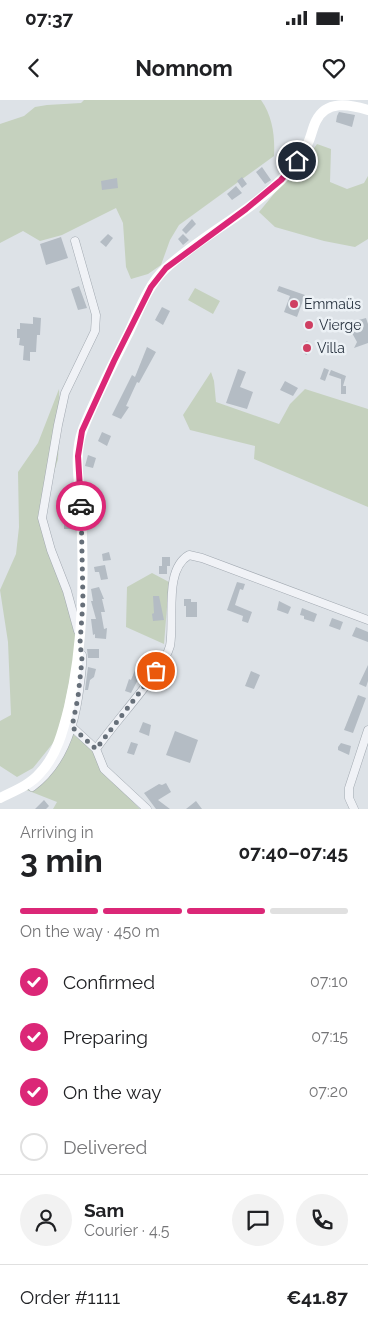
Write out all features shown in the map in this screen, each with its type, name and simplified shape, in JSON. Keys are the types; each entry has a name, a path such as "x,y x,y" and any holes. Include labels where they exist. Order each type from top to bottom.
{"street":[{"path":"3,796 38,776 55,751 72,696 80,643 83,601 78,468 79,443 92,408 151,287 166,268 246,209 281,180 307,146 317,119 324,110 336,104 345,104 368,110"},
{"path":"3,796 24,791 40,780 60,755 72,727 78,697 81,669 80,643 67,591 51,550 42,518 58,425 66,393 95,331 96,315 75,241"},
{"path":"96,749 167,656 170,644 170,615 175,573 182,559 189,555 202,558 368,620"},
{"path":"72,727 96,749 104,769 146,809"},
{"path":"354,809 349,798 349,788 368,730"}],"green space":[{"path":"84,100 261,100 268,113 272,127 274,156 179,225 170,240 161,265 148,274 131,279 126,267 123,223 116,208 62,235 40,241 23,231 0,243 0,124 24,116 35,107 81,103"},
{"path":"317,144 331,149 330,182 347,189 364,183 368,176 368,239 355,247 324,241 275,227 259,212 278,189 301,167"},
{"path":"195,288 220,301 213,314 188,300"},
{"path":"211,372 216,402 279,424 290,404 305,389 368,409 368,507 254,459 255,446 190,430 183,415"},
{"path":"59,389 58,459 51,482 45,514 76,631 74,659 58,737 33,768 17,777 0,766 0,721 11,715 8,642 0,590 16,554 19,527 18,472 38,443"},
{"path":"152,573 169,582 164,644 126,627 127,587"},
{"path":"71,733 90,747 105,774 140,809 53,809 57,802 24,789"}],"building":[{"path":"339,112 355,115 352,127 336,122"},
{"path":"262,167 271,180 265,184 256,172"},
{"path":"242,177 247,184 242,188 237,181"},
{"path":"117,178 118,188 102,190 101,181"},
{"path":"236,186 242,193 232,200 227,194"},
{"path":"192,219 196,224 186,234 182,230"},
{"path":"108,234 113,238 106,247 100,242"},
{"path":"183,234 189,240 183,245 178,239"},
{"path":"61,237 68,258 46,265 40,244"},
{"path":"79,286 87,308 78,310 71,289"},
{"name":"Emmaüs","path":"279,286 305,295 297,317 284,312 290,296 277,291"},
{"path":"162,307 170,311 163,325 155,320"},
{"path":"33,317 41,318 40,335 37,335 36,352 30,352 30,361 23,360 24,346 19,345 20,338 17,338 17,329 20,329 20,323 33,324"},
{"path":"366,318 368,324 368,343 354,348 357,342 352,333 357,329 355,321"},
{"name":"Villa","path":"307,341 313,349 306,355 301,349 304,347 302,345"},
{"path":"147,347 156,352 139,383 137,382 126,406 129,407 121,419 112,415 132,375 135,377"},
{"path":"324,368 329,370 325,381 320,379"},
{"path":"238,369 246,372 240,387 253,392 247,409 226,403"},
{"path":"331,370 346,376 343,386 346,386 346,394 341,394 341,379 329,375"},
{"path":"285,381 298,388 293,396 280,390"},
{"path":"102,432 111,436 107,446 98,441"},
{"path":"88,455 96,458 93,468 85,466"},
{"path":"72,517 73,529 64,529 64,518"},
{"path":"109,552 111,560 103,561 102,554"},
{"path":"162,557 170,557 170,566 167,566 167,574 159,574 159,566 162,566"},
{"path":"105,565 108,579 101,580 99,572 95,572 94,567"},
{"path":"237,582 245,584 243,590 240,589 235,605 252,612 248,623 242,621 243,616 227,610"},
{"path":"99,587 104,599 102,599 105,612 101,612 104,629 107,628 106,639 95,638 95,634 93,635 91,619 96,619 91,601 93,601 91,589"},
{"path":"153,596 159,596 164,620 153,621"},
{"path":"184,599 191,599 191,602 197,602 197,617 186,617"},
{"path":"279,601 291,607 288,614 277,610"},
{"path":"302,608 317,614 314,622 304,619 304,616 300,615"},
{"path":"332,618 343,622 340,630 329,626"},
{"path":"356,627 368,632 368,642 352,636"},
{"path":"87,649 99,649 99,658 88,658"},
{"path":"368,665 368,681 366,687 359,684"},
{"path":"88,667 96,669 94,677 90,680 88,690 85,690"},
{"path":"135,670 142,672 131,693 125,691 129,679 131,680"},
{"path":"251,671 260,675 254,689 245,686"},
{"path":"358,695 366,698 353,733 344,730"},
{"path":"143,722 151,725 149,736 139,732"},
{"path":"175,731 198,740 190,763 166,755"},
{"path":"131,742 138,744 134,755 127,753"},
{"path":"341,743 351,746 349,755 338,750"},
{"path":"166,783 171,792 158,800 170,809 156,809 144,793 159,784"},
{"path":"44,800 49,806 46,809 35,809"},
{"path":"196,801 202,809 186,809"}],"way so far":[{"path":"81,506 83,601 80,643 82,660 78,697 72,727 96,749 156,671"}],"place":[{"name":"Emmaüs","path":"294,304"},
{"name":"Vierge","path":"309,325"},
{"name":"Villa","path":"307,348"}],"route":[{"path":"81,506 78,456 82,431 114,361 157,277 184,254 246,209 281,180 297,161"}]}
